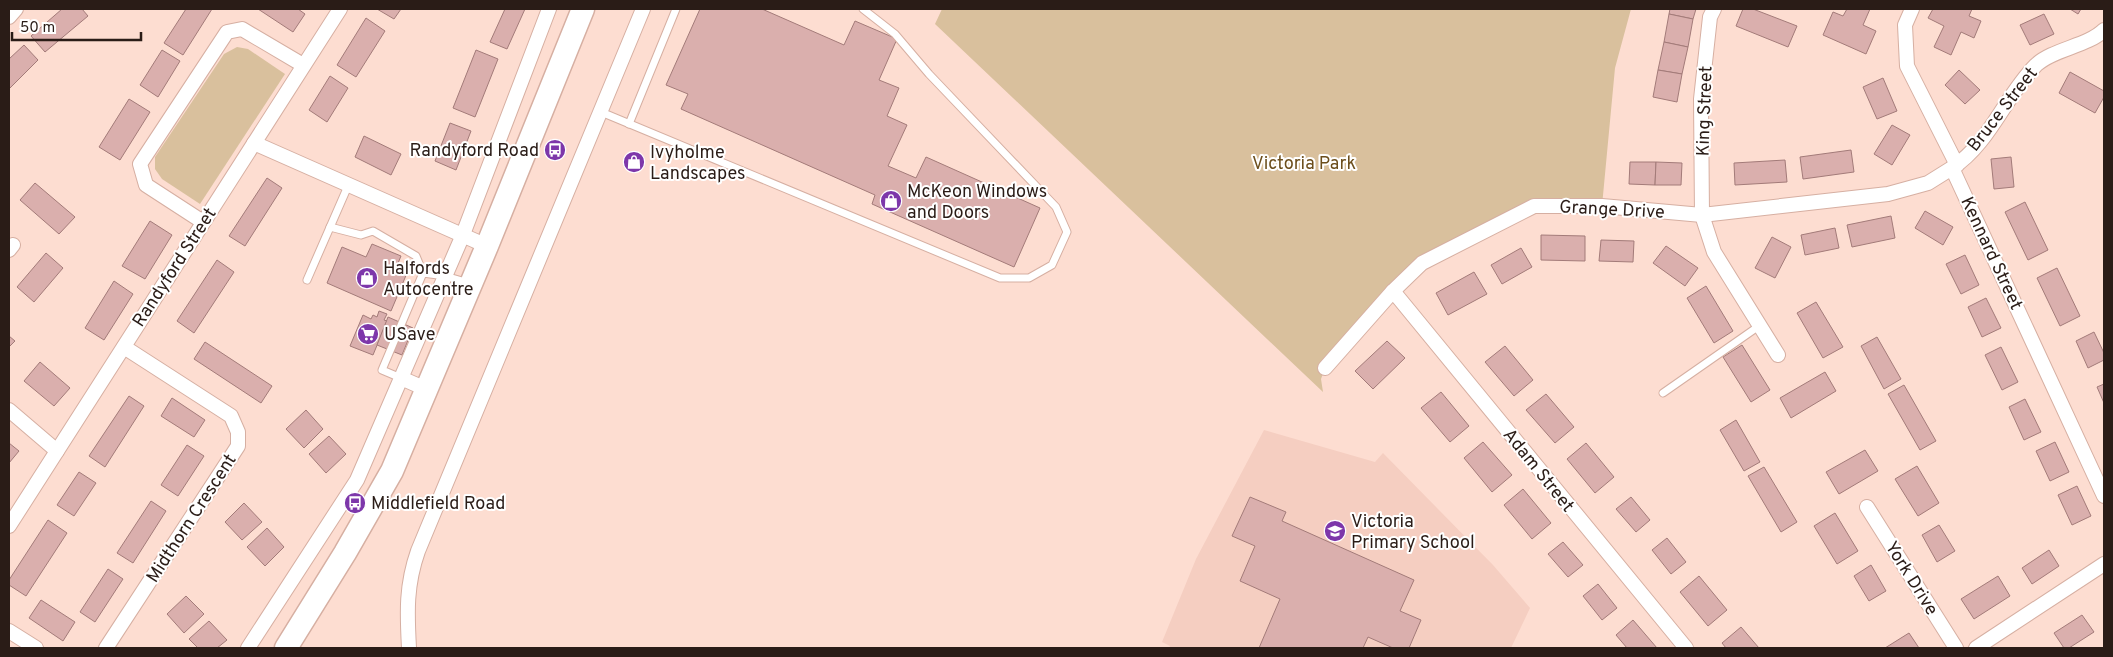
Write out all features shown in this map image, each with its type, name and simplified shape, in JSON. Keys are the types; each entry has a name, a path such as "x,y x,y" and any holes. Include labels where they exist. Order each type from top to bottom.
{"main road":[{"path":"286,648 345,553 392,471 583,9"}],"street":[{"path":"9,16 16,9"},
{"name":"Randyford Street","path":"9,526 340,9"},
{"path":"248,648 357,480 462,237 549,9"},
{"path":"409,648 407,598 410,573 642,9"},
{"name":"King Street","path":"1714,9 1710,17 1702,99 1702,215 1714,252 1778,355"},
{"name":"Kennard Street","path":"1912,9 1905,25 1907,66 2104,496"},
{"path":"203,222 146,185 140,164 227,32 242,29 304,65"},
{"name":"Bruce Street","path":"1954,167 1985,136 2012,93 2038,63 2104,32"},
{"path":"254,143 462,237 486,246"},
{"name":"Grange Drive","path":"1325,368 1393,291 1422,263 1534,206 1602,206 1702,215 1888,194 1928,183 1954,167"},
{"name":"Adam Street","path":"1393,291 1686,648"},
{"name":"Midthorn Crescent","path":"106,648 238,446 238,432 231,416 124,346"},
{"path":"401,378 426,389"},
{"path":"9,410 57,451"},
{"name":"York Drive","path":"1867,507 1956,648"},
{"path":"1976,648 2104,564"},
{"path":"9,631 36,648"}],"lane":[{"path":"629,124 676,9"},
{"path":"601,112 1000,278 1029,278 1052,265 1067,232 1056,207 929,74 895,34 863,9"},
{"path":"308,280 348,186"},
{"path":"330,227 361,235 373,231 416,256 423,273 382,370 401,378"},
{"path":"423,273 445,276 471,283"},
{"path":"1663,393 1759,326"}],"shaded area":[{"name":"Victoria Primary School","path":"1264,430 1375,462 1383,453 1493,565 1530,608 1511,648 1169,648 1170,646 1162,642 1196,559"}],"green space":[{"name":"Victoria Park","path":"942,9 1631,9 1615,68 1602,206 1534,206 1422,263 1325,368 1321,379 1323,392 935,24"},
{"path":"237,47 248,49 285,74 200,204 162,179 155,169 155,157 224,54"}],"building":[{"path":"62,9 82,9 88,16 45,52 31,36"},
{"path":"186,9 212,9 183,55 164,43"},
{"path":"258,9 298,9 305,14 293,32"},
{"path":"377,9 401,9 394,19"},
{"path":"505,9 525,9 507,49 490,42"},
{"path":"700,9 762,9 844,45 855,21 897,39 879,80 899,88 887,116 907,125 888,166 916,178 926,157 1040,208 1014,267 872,204 875,195 681,109 688,94 666,85"},
{"path":"1670,9 1696,9 1693,19 1669,14"},
{"path":"1743,9 1753,9 1797,26 1788,47 1736,26"},
{"path":"1847,9 1870,9 1863,25 1876,31 1866,54 1823,35 1833,12 1843,16"},
{"path":"1933,9 1972,9 1969,16 1981,21 1974,38 1961,32 1951,55 1934,47 1944,26 1928,18"},
{"path":"2070,9 2081,9 2078,14"},
{"path":"1669,14 1693,19 1688,47 1664,42"},
{"path":"2044,14 2054,34 2030,45 2020,25"},
{"path":"366,18 385,31 356,77 337,65"},
{"path":"1664,42 1688,47 1682,74 1658,70"},
{"path":"24,45 38,60 9,89 9,59"},
{"path":"162,50 180,61 158,97 140,85"},
{"path":"476,50 498,59 475,117 453,108"},
{"path":"1658,70 1682,74 1677,102 1653,97"},
{"path":"1959,70 1980,90 1965,104 1945,85"},
{"path":"2070,72 2104,91 2104,97 2095,113 2059,93"},
{"path":"330,76 348,88 327,122 309,110"},
{"path":"1883,78 1897,111 1877,119 1863,87"},
{"path":"129,99 150,112 120,160 99,147"},
{"path":"450,123 471,131 456,170 435,161"},
{"path":"1892,125 1910,135 1892,165 1874,154"},
{"path":"364,136 401,154 391,175 355,157"},
{"path":"1851,150 1854,172 1803,179 1800,157"},
{"path":"2011,157 2014,187 1994,189 1991,159"},
{"path":"1785,160 1787,182 1735,185 1734,163"},
{"path":"1630,162 1656,162 1655,185 1629,184"},
{"path":"1656,162 1682,163 1681,185 1655,185"},
{"path":"267,178 282,188 245,246 229,236"},
{"path":"35,183 75,217 59,234 20,200"},
{"path":"2025,202 2048,250 2028,260 2005,212"},
{"path":"1925,211 1953,227 1943,245 1915,228"},
{"path":"1891,216 1895,238 1852,247 1847,225"},
{"path":"150,221 172,235 145,279 122,266"},
{"path":"1835,228 1839,248 1805,255 1801,235"},
{"path":"1541,235 1585,236 1585,261 1541,260"},
{"path":"1772,237 1791,247 1775,278 1755,268"},
{"path":"1601,240 1634,241 1633,262 1599,261"},
{"name":"Halfords Autocentre","path":"372,244 401,256 396,268 407,273 391,311 327,283 342,247 366,257"},
{"path":"1666,246 1698,268 1685,286 1653,263"},
{"path":"1521,248 1532,267 1502,284 1491,265"},
{"path":"46,253 63,268 34,302 17,287"},
{"path":"1965,255 1979,285 1961,294 1946,264"},
{"path":"217,260 234,272 194,333 177,321"},
{"path":"2057,268 2080,316 2060,326 2037,278"},
{"path":"1474,272 1487,294 1448,315 1436,293"},
{"path":"114,281 133,294 104,340 85,328"},
{"path":"1706,286 1733,331 1714,343 1687,298"},
{"path":"1986,298 2001,328 1982,337 1968,307"},
{"path":"1816,302 1843,347 1823,358 1797,313"},
{"path":"379,311 387,314 384,320 387,321 373,355 350,346 363,315 371,319 373,315 377,317"},
{"path":"388,317 413,328 402,355 377,345"},
{"path":"2094,332 2104,353 2104,360 2088,368 2076,341"},
{"path":"9,336 15,341 9,347"},
{"path":"1877,337 1901,379 1884,389 1861,346"},
{"path":"1387,341 1405,358 1373,389 1355,371"},
{"path":"205,342 272,386 261,403 194,359"},
{"path":"1742,345 1770,390 1751,402 1723,357"},
{"path":"1505,346 1533,380 1514,396 1485,362"},
{"path":"2001,347 2018,382 2002,390 1985,355"},
{"path":"40,362 70,388 54,406 24,381"},
{"path":"1825,372 1836,391 1791,418 1780,398"},
{"path":"2104,384 2104,403 2097,387"},
{"path":"1904,385 1936,441 1920,450 1888,394"},
{"path":"1441,392 1469,426 1450,442 1421,408"},
{"path":"1546,394 1574,427 1555,443 1526,410"},
{"path":"129,396 144,406 105,467 89,456"},
{"path":"172,398 205,420 194,437 161,416"},
{"path":"2025,399 2041,432 2024,440 2009,407"},
{"path":"306,410 323,429 304,448 286,429"},
{"path":"1736,420 1760,462 1744,471 1720,430"},
{"path":"329,436 346,454 326,473 309,454"},
{"path":"1483,442 1512,475 1492,492 1464,458"},
{"path":"2055,442 2069,472 2050,481 2036,451"},
{"path":"9,443 19,451 9,463"},
{"path":"1586,443 1614,477 1595,493 1567,459"},
{"path":"187,445 204,456 178,496 161,485"},
{"path":"1865,450 1878,471 1839,494 1826,472"},
{"path":"1917,466 1939,503 1918,516 1895,479"},
{"path":"1764,467 1797,522 1781,532 1748,476"},
{"path":"79,472 96,483 74,516 57,505"},
{"path":"2077,486 2091,516 2072,525 2058,495"},
{"path":"1523,489 1551,523 1532,539 1504,505"},
{"path":"1250,497 1286,512 1282,521 1414,580 1400,611 1421,620 1409,648 1393,648 1368,637 1363,648 1259,648 1280,599 1240,581 1255,546 1232,536"},
{"path":"1631,497 1650,520 1636,532 1616,509"},
{"path":"151,501 166,511 133,563 117,553"},
{"path":"244,503 262,522 242,540 225,522"},
{"path":"1835,513 1858,551 1837,564 1814,526"},
{"path":"48,520 67,533 26,596 9,585 9,580"},
{"path":"1939,525 1955,551 1937,562 1922,535"},
{"path":"267,528 284,547 265,566 247,547"},
{"path":"1667,538 1686,562 1671,574 1652,550"},
{"path":"1563,542 1583,565 1568,577 1548,554"},
{"path":"2049,550 2059,566 2032,584 2022,568"},
{"path":"1871,565 1886,591 1869,601 1854,576"},
{"path":"108,569 123,579 95,622 80,612"},
{"path":"1699,576 1727,610 1708,626 1680,592"},
{"path":"1998,576 2010,596 1974,619 1961,599"},
{"path":"1598,584 1617,608 1602,620 1583,596"},
{"path":"186,596 204,614 184,633 167,614"},
{"path":"41,600 75,622 63,641 29,618"},
{"path":"2082,615 2094,632 2069,648 2064,648 2054,633"},
{"path":"1633,620 1657,648 1627,648 1616,635"},
{"path":"209,621 227,640 217,648 198,648 189,639"},
{"path":"1741,627 1759,648 1726,648 1722,643"},
{"path":"1909,633 1919,648 1885,648"}],"place":[{"name":"Randyford Road","path":"555,150"},
{"name":"Ivyholme Landscapes","path":"634,162"},
{"name":"McKeon Windows and Doors","path":"891,201"},
{"name":"Halfords Autocentre","path":"367,278"},
{"name":"USave","path":"368,334"},
{"name":"Middlefield Road","path":"355,503"},
{"name":"Victoria Primary School","path":"1335,531"}]}
